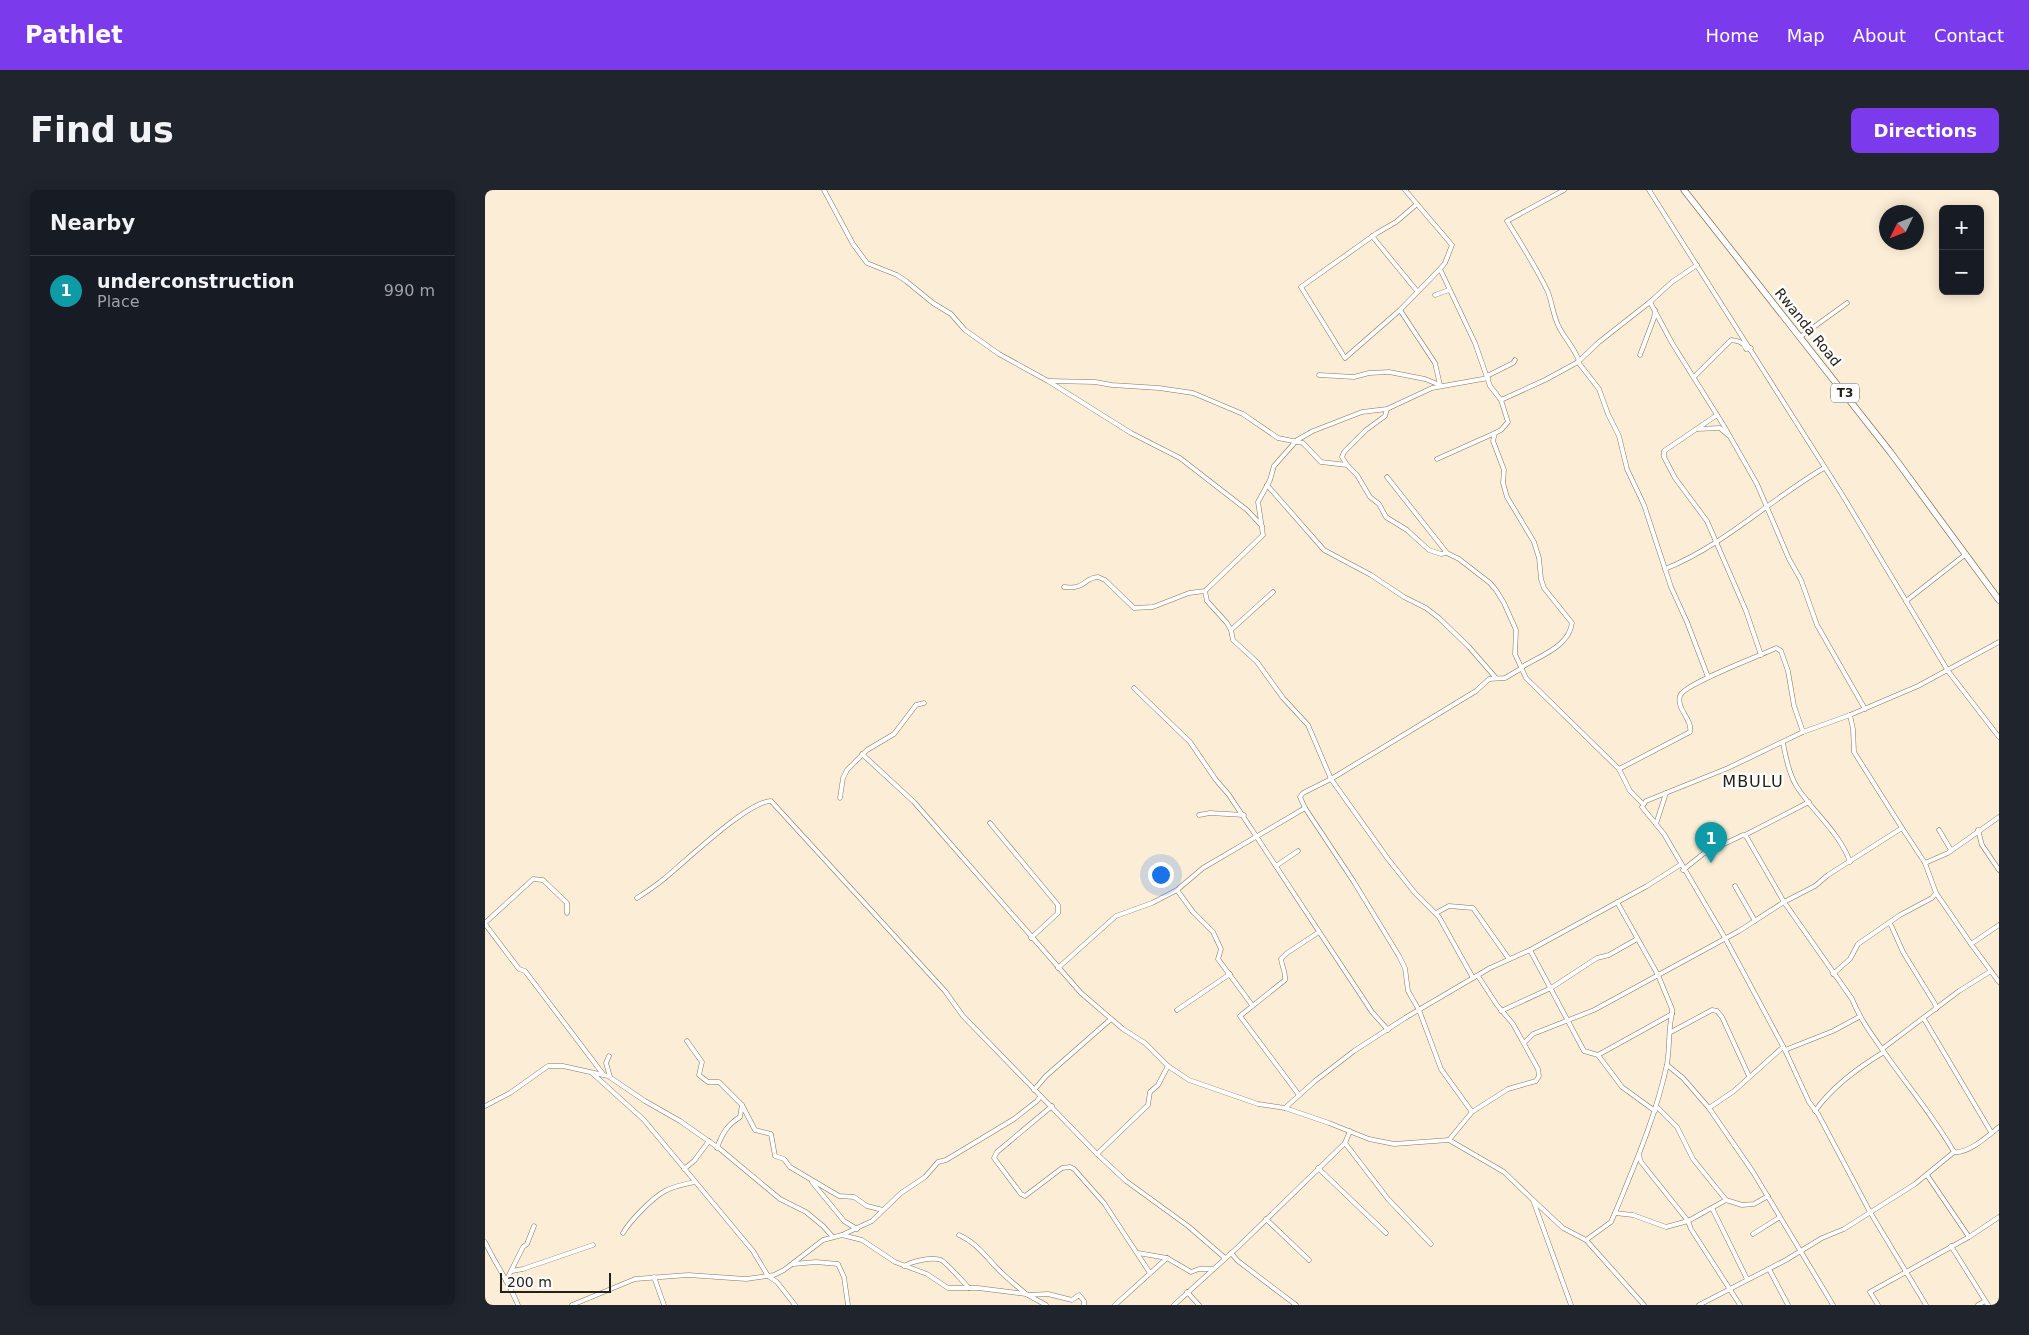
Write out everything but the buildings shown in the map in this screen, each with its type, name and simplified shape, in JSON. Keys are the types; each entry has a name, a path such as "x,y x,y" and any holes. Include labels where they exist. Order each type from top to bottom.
{"highway":[{"name":"Rwanda Road","path":"1684,190 1891,452 1999,600"}],"street":[{"path":"824,190 853,244 867,263 897,275 906,281 951,314 965,330 984,343 1131,433 1193,467 1209,482 1247,510 1262,526"},
{"path":"1405,190 1417,204 1452,245 1445,263 1440,269 1400,310 1345,358 1301,287 1372,236 1396,222 1417,204"},
{"path":"1564,190 1507,222 1539,274 1551,299 1557,323 1566,341 1573,348 1578,361 1599,389 1608,414 1619,436 1627,469 1645,505 1671,587 1708,677"},
{"path":"1649,190 1751,348 1948,671 1999,737"},
{"path":"1372,236 1417,291"},
{"path":"1501,400 1545,380 1578,361 1604,337 1650,302 1672,282 1697,265"},
{"path":"1437,459 1501,430 1508,422 1501,400 1494,392 1487,377 1475,343 1440,269"},
{"path":"1435,295 1449,290"},
{"path":"1650,302 1672,343 1717,414 1757,484 1789,559 1801,580 1817,625 1865,709"},
{"path":"1800,337 1847,303"},
{"path":"1400,310 1435,363 1440,385"},
{"path":"1640,355 1655,310"},
{"path":"1694,378 1731,340 1738,340 1747,349 1751,348"},
{"path":"1064,587 1082,586 1092,578 1098,577 1120,594 1131,606 1137,608 1153,606 1189,592 1205,591 1262,537 1258,502 1274,466 1297,440 1313,431 1362,412 1387,408 1440,385 1487,377 1513,363 1515,360"},
{"path":"1319,375 1354,378 1369,373 1389,372 1440,385"},
{"path":"1048,381 1095,382 1193,393 1243,414 1278,438 1297,440 1303,443 1321,462 1347,465"},
{"path":"1387,408 1385,416 1366,430 1344,452 1343,457 1347,465 1357,475 1370,497 1379,504 1386,517 1407,530 1429,550 1441,554 1447,553"},
{"path":"1717,414 1664,451 1664,457 1675,478 1702,512 1746,611 1761,656"},
{"path":"1697,429 1720,428 1731,438"},
{"path":"1472,1112 1441,1070 1419,1010 1408,992 1405,968 1399,956 1300,799 1301,795 1331,779 1476,691 1485,681 1505,678 1522,668 1563,642 1571,630 1572,623 1544,588 1534,542 1507,497 1503,483 1504,470 1493,441 1495,433"},
{"path":"1665,569 1716,541 1824,468"},
{"path":"1387,477 1447,553 1459,559 1489,583 1504,603 1516,630 1515,654 1532,685 1619,769 1630,791 1643,804 1643,808 1657,824 1725,938 1784,1048 1809,1102 1870,1212 1926,1305"},
{"path":"1267,485 1324,550 1371,574 1397,593 1426,608 1469,647 1497,678"},
{"path":"1906,601 1967,554"},
{"path":"1205,591 1207,601 1231,630 1236,644 1257,662 1283,698 1308,725 1331,779 1388,859 1415,893 1436,913 1473,978"},
{"path":"1231,630 1273,592"},
{"path":"1643,804 1783,743 1803,732 1850,716 1918,686 1999,642"},
{"path":"1619,769 1690,732 1690,726 1680,705 1680,697 1683,690 1708,677 1776,648 1781,651 1803,732"},
{"path":"1134,688 1190,742 1244,815 1372,1012 1388,1030"},
{"path":"840,798 844,775 862,754 891,736 916,705 924,703"},
{"path":"1850,716 1853,729 1854,752 1925,863 1936,893 1999,982"},
{"path":"1783,743 1792,777 1847,853 1850,862"},
{"path":"862,754 913,802 1081,993 1111,1019 1145,1043 1168,1066 1189,1080 1258,1104 1285,1108 1369,1139 1394,1144 1449,1140 1504,1172 1563,1228 1586,1240 1644,1305"},
{"path":"1657,824 1666,793"},
{"path":"637,898 660,882 731,822 759,804 771,801 945,991 963,1016 1040,1097 1052,1106 1097,1154 1126,1181 1144,1192 1157,1204 1188,1226 1225,1258"},
{"path":"1683,870 1703,854 1809,802"},
{"path":"1058,968 1115,916 1152,903 1177,890 1203,868 1305,808"},
{"path":"1199,815 1210,813 1244,815"},
{"path":"1925,863 1951,850 1999,817"},
{"path":"990,823 1058,905 1059,914 1031,938"},
{"path":"1524,1043 1533,1034 1594,1010 1630,988 1658,975 1755,921 1784,902 1815,886 1828,875 1902,828"},
{"path":"1939,830 1951,850"},
{"path":"1978,830 1982,845 1999,870"},
{"path":"1745,835 1784,902 1852,1000 1859,1017 1954,1152"},
{"path":"1276,866 1298,851"},
{"path":"1285,1108 1354,1052 1419,1010 1489,968 1530,950 1647,886 1680,865"},
{"path":"567,913 567,903 543,880 533,879 485,923 519,969 525,971 603,1074"},
{"path":"1735,886 1755,921"},
{"path":"1177,890 1193,912 1213,932 1221,949 1218,959 1252,1005"},
{"path":"1833,974 1850,959 1858,944 1899,916 1932,898 1936,893"},
{"path":"1586,1240 1611,1222 1639,1155 1655,1111 1667,1064 1671,1032 1672,1009 1658,975 1617,902"},
{"path":"1436,913 1449,906 1473,908 1509,959"},
{"path":"1890,923 1903,952 1937,1009"},
{"path":"1971,944 1999,925"},
{"path":"1299,1095 1240,1016 1285,980 1286,975 1281,959 1319,932"},
{"path":"1501,1011 1551,988 1597,958 1609,955 1637,939"},
{"path":"1530,950 1584,1051 1598,1056 1622,1087 1655,1111"},
{"path":"1815,1111 1824,1099 1840,1084 1883,1050 1959,991 1991,972"},
{"path":"1177,1010 1230,974"},
{"path":"1449,1140 1472,1112 1508,1089 1538,1079 1540,1072 1509,1018 1501,1011 1478,976"},
{"path":"1671,1032 1712,1010 1717,1011 1722,1017 1749,1076"},
{"path":"1598,1056 1672,1014"},
{"path":"1709,1108 1733,1091 1784,1048 1833,1031 1859,1017"},
{"path":"1034,1090 1111,1019"},
{"path":"1923,1019 1955,1069 1969,1098 1991,1132"},
{"path":"687,1040 702,1062 699,1075 708,1082 719,1082 742,1105 755,1130 771,1134 775,1156 784,1159 790,1167 839,1196 854,1197 867,1206 883,1210"},
{"path":"609,1056 606,1063 611,1078"},
{"path":"1667,1064 1683,1078 1709,1108 1768,1196 1833,1305"},
{"path":"485,1106 511,1093 548,1066 563,1066 603,1074 681,1121 709,1141 780,1199 806,1212 823,1226 831,1236"},
{"path":"1097,1154 1148,1105 1150,1092 1158,1085 1168,1066"},
{"path":"590,1071 644,1120 753,1251 767,1276 777,1282 795,1305"},
{"path":"572,1305 626,1281 688,1275 745,1279 767,1276 785,1270 819,1243 831,1236 842,1235 872,1221 901,1193 925,1177 938,1162 946,1160 1014,1119 1040,1097"},
{"path":"717,1148 722,1135 730,1123 740,1117 742,1105"},
{"path":"1052,1106 997,1152 995,1158 1021,1194 1025,1196 1062,1168 1070,1167 1074,1169 1104,1203 1149,1274"},
{"path":"1656,1106 1677,1127 1693,1159 1726,1200 1742,1205 1754,1204 1768,1196"},
{"path":"1699,1305 1769,1269 1801,1249 1844,1229 1908,1189 1954,1152 1959,1153 1965,1150 1999,1127"},
{"path":"1175,1305 1345,1143 1351,1131"},
{"path":"684,1169 694,1161 709,1141"},
{"path":"1345,1143 1388,1199 1431,1244"},
{"path":"1639,1155 1641,1162 1688,1221 1740,1305"},
{"path":"1318,1168 1386,1233"},
{"path":"1927,1175 1969,1237"},
{"path":"810,1179 844,1221 857,1229"},
{"path":"623,1233 628,1224 663,1192 681,1184 695,1182"},
{"path":"1533,1200 1571,1305"},
{"path":"1615,1213 1633,1215 1666,1227 1688,1221 1726,1200"},
{"path":"1711,1208 1747,1279"},
{"path":"1753,1234 1780,1217"},
{"path":"1878,1305 1870,1292 1969,1237 1999,1217"},
{"path":"1265,1219 1309,1260"},
{"path":"506,1281 535,1226"},
{"path":"842,1235 862,1240 903,1266 927,1274 948,1288 1048,1294 1072,1300 1079,1295 1085,1301 1084,1305"},
{"path":"959,1235 977,1246 996,1267 1027,1294 1046,1305"},
{"path":"485,1242 487,1250 518,1305"},
{"path":"512,1271 593,1245"},
{"path":"1951,1246 1988,1305"},
{"path":"1137,1253 1167,1258 1191,1272 1199,1269 1213,1268"},
{"path":"1231,1253 1238,1261 1296,1305"},
{"path":"1115,1305 1167,1258"},
{"path":"903,1266 916,1260 938,1259 943,1261 969,1288"},
{"path":"793,1264 816,1262 838,1264 844,1276 848,1305"},
{"path":"1769,1269 1788,1305"},
{"path":"654,1277 664,1305"},
{"path":"1187,1292 1199,1305"},
{"path":"1978,1305 1985,1301"}],"place":[{"name":"underconstruction","path":"1711,863"}],"district":[{"name":"MBULU","path":"1753,781"}]}
